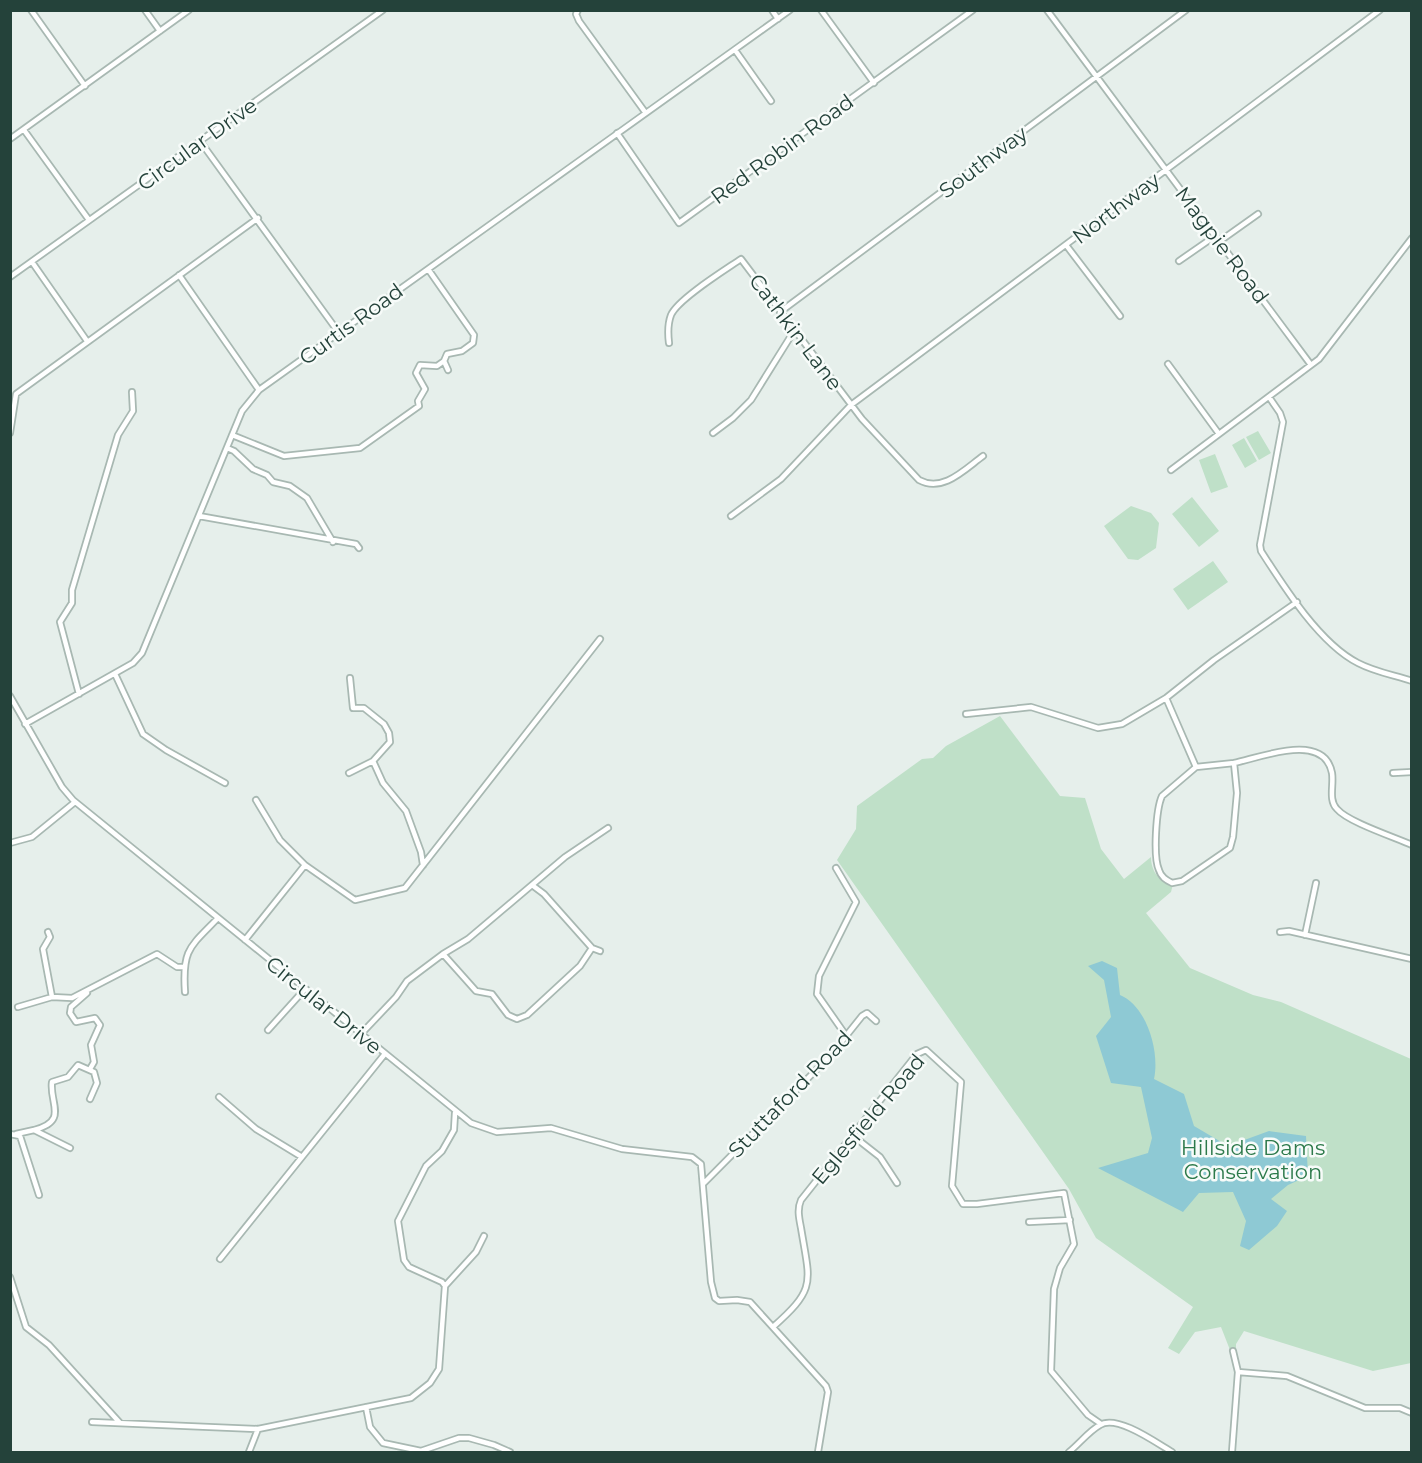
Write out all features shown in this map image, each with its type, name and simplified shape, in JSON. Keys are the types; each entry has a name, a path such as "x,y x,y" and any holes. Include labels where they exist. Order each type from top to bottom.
{"street":[{"path":"31,10 85,86"},
{"path":"145,10 160,32"},
{"path":"10,139 189,10"},
{"name":"Circular Drive","path":"10,277 383,10"},
{"path":"578,10 576,14 579,21 645,112"},
{"path":"772,10 778,19"},
{"name":"Curtis Road","path":"25,724 115,674 133,663 142,653 242,411 259,390 790,10"},
{"path":"821,10 874,83"},
{"name":"Red Robin Road","path":"617,133 679,223 973,10"},
{"name":"Magpie Road","path":"1047,10 1311,365"},
{"name":"Southway","path":"780,312 1186,10"},
{"name":"Northway","path":"731,516 781,479 851,405 1380,10"},
{"path":"735,50 771,101"},
{"path":"24,130 89,220"},
{"path":"200,141 258,218 339,333"},
{"path":"1220,242 1258,214"},
{"path":"10,433 16,394 258,218"},
{"path":"1179,261 1215,236"},
{"path":"1171,470 1311,365 1331,345 1412,238"},
{"path":"1066,245 1120,316"},
{"name":"Cathkin Lane","path":"669,343 670,318 674,311 700,287 741,259 851,405 883,443 924,482 944,483 983,456"},
{"path":"32,262 87,341"},
{"path":"232,435 284,456 360,448 419,406 418,401 425,389 416,373 420,365 437,366 444,361 447,354 462,351 474,339 428,269"},
{"path":"179,275 259,390"},
{"path":"713,433 751,400 794,331"},
{"path":"444,361 448,369"},
{"path":"1168,364 1219,434"},
{"path":"79,694 60,622 72,603 72,590 118,435 133,411 132,392"},
{"path":"1269,397 1281,413 1283,422 1260,547 1297,602 1326,638 1350,658 1368,668 1412,681"},
{"path":"227,448 234,451 253,469 267,475 273,482 290,486 307,498 333,542"},
{"path":"199,516 333,542 356,544 359,548"},
{"path":"966,714 1031,707 1104,728 1132,720 1166,698 1214,660 1297,602"},
{"path":"256,800 280,840 305,865 355,900 405,888 600,639"},
{"path":"115,674 143,734 166,750 225,783"},
{"path":"349,773 373,761 390,742 389,733 364,708 353,708 350,678"},
{"name":"Circular Drive","path":"10,696 62,787 75,802 455,1113 471,1123 497,1132 551,1128 622,1149 692,1157 701,1164 704,1183"},
{"path":"1166,698 1196,767"},
{"path":"1234,763 1237,793 1232,843 1226,851 1177,883 1164,879 1157,865 1160,802 1168,789 1196,767 1234,763 1291,749 1318,754 1330,768 1333,803 1338,811 1412,845"},
{"path":"373,761 383,783 406,811 422,852 423,865"},
{"path":"1393,773 1412,772"},
{"path":"10,843 32,837 75,802"},
{"path":"360,1035 396,997 407,981 442,954 468,939 565,857 608,828"},
{"path":"245,940 305,865"},
{"path":"836,868 856,902 819,976 817,994 847,1037"},
{"path":"1305,934 1316,883"},
{"path":"532,885 544,894 592,948 600,951"},
{"path":"185,992 183,967 188,949 218,918"},
{"path":"48,932 50,938 43,949 52,997"},
{"path":"1281,932 1305,934 1412,959"},
{"path":"442,954 476,991 492,994 508,1016 517,1019 527,1015 580,966 592,948"},
{"path":"18,1007 52,997 72,998 157,954 177,967 183,967"},
{"path":"268,1030 305,989"},
{"path":"88,991 71,1007 70,1013 76,1023 95,1018 100,1025 91,1045 94,1062 90,1070"},
{"name":"Stuttaford Road","path":"704,1183 847,1037 867,1013 876,1021"},
{"name":"Eglesfield Road","path":"772,1327 801,1301 807,1287 800,1202 917,1054 926,1050 961,1083 952,1186 955,1191 967,1205 1064,1193 1070,1220"},
{"path":"220,1258 384,1054"},
{"path":"13,1134 47,1126 52,1120 56,1107 51,1087 54,1080 68,1077 78,1065 94,1072 97,1083 90,1099"},
{"path":"219,1096 256,1129 302,1158"},
{"path":"445,1286 442,1282 409,1267 404,1260 398,1221 426,1166 442,1151 454,1130 455,1113"},
{"path":"34,1130 70,1148"},
{"path":"13,1134 20,1136 39,1195"},
{"path":"852,1135 880,1157 897,1183"},
{"path":"704,1183 711,1282 715,1298 719,1301 750,1302 828,1392 818,1452"},
{"path":"1029,1222 1070,1220 1074,1244 1060,1268 1054,1289 1051,1371 1088,1415 1101,1424 1122,1424 1172,1452"},
{"path":"92,1422 258,1429 411,1398 435,1377 439,1369 445,1286 476,1252 484,1236"},
{"path":"10,1276 22,1321 26,1327 49,1345 88,1386 107,1412 120,1423"},
{"path":"1232,1452 1238,1372 1233,1351"},
{"path":"1238,1372 1287,1376 1365,1408 1400,1408 1412,1413"},
{"path":"366,1407 370,1428 382,1443 420,1452 459,1438 469,1438 510,1452"},
{"path":"1068,1452 1101,1424"},
{"path":"249,1452 258,1429"}],"green space":[{"path":"1258,431 1271,453 1259,460 1246,437"},
{"path":"1244,438 1257,461 1245,468 1232,445"},
{"path":"1215,454 1228,487 1211,493 1199,460"},
{"path":"1192,497 1219,531 1199,547 1172,514"},
{"path":"1131,506 1151,513 1159,523 1156,548 1138,560 1128,559 1104,526"},
{"path":"1213,561 1228,582 1188,610 1173,589"},
{"name":"Hillside Dams Conservation","path":"1000,716 1060,796 1085,798 1101,849 1124,879 1151,857 1152,867 1157,875 1173,884 1171,892 1146,913 1190,968 1253,995 1281,1002 1411,1059 1411,1363 1373,1371 1244,1331 1236,1344 1236,1350 1230,1350 1221,1327 1195,1332 1179,1354 1168,1348 1193,1307 1096,1238 1069,1189 837,860 856,829 857,806 922,759 933,758 946,746"}],"water":[{"path":"1102,961 1117,968 1120,995 1138,1009 1144,1019 1153,1043 1154,1079 1184,1094 1194,1126 1228,1146 1269,1131 1306,1136 1308,1176 1288,1185 1271,1199 1287,1211 1277,1226 1249,1250 1240,1246 1246,1221 1233,1192 1199,1193 1183,1212 1098,1168 1148,1153 1152,1138 1141,1087 1111,1083 1096,1036 1111,1017 1104,980 1088,966"}]}
